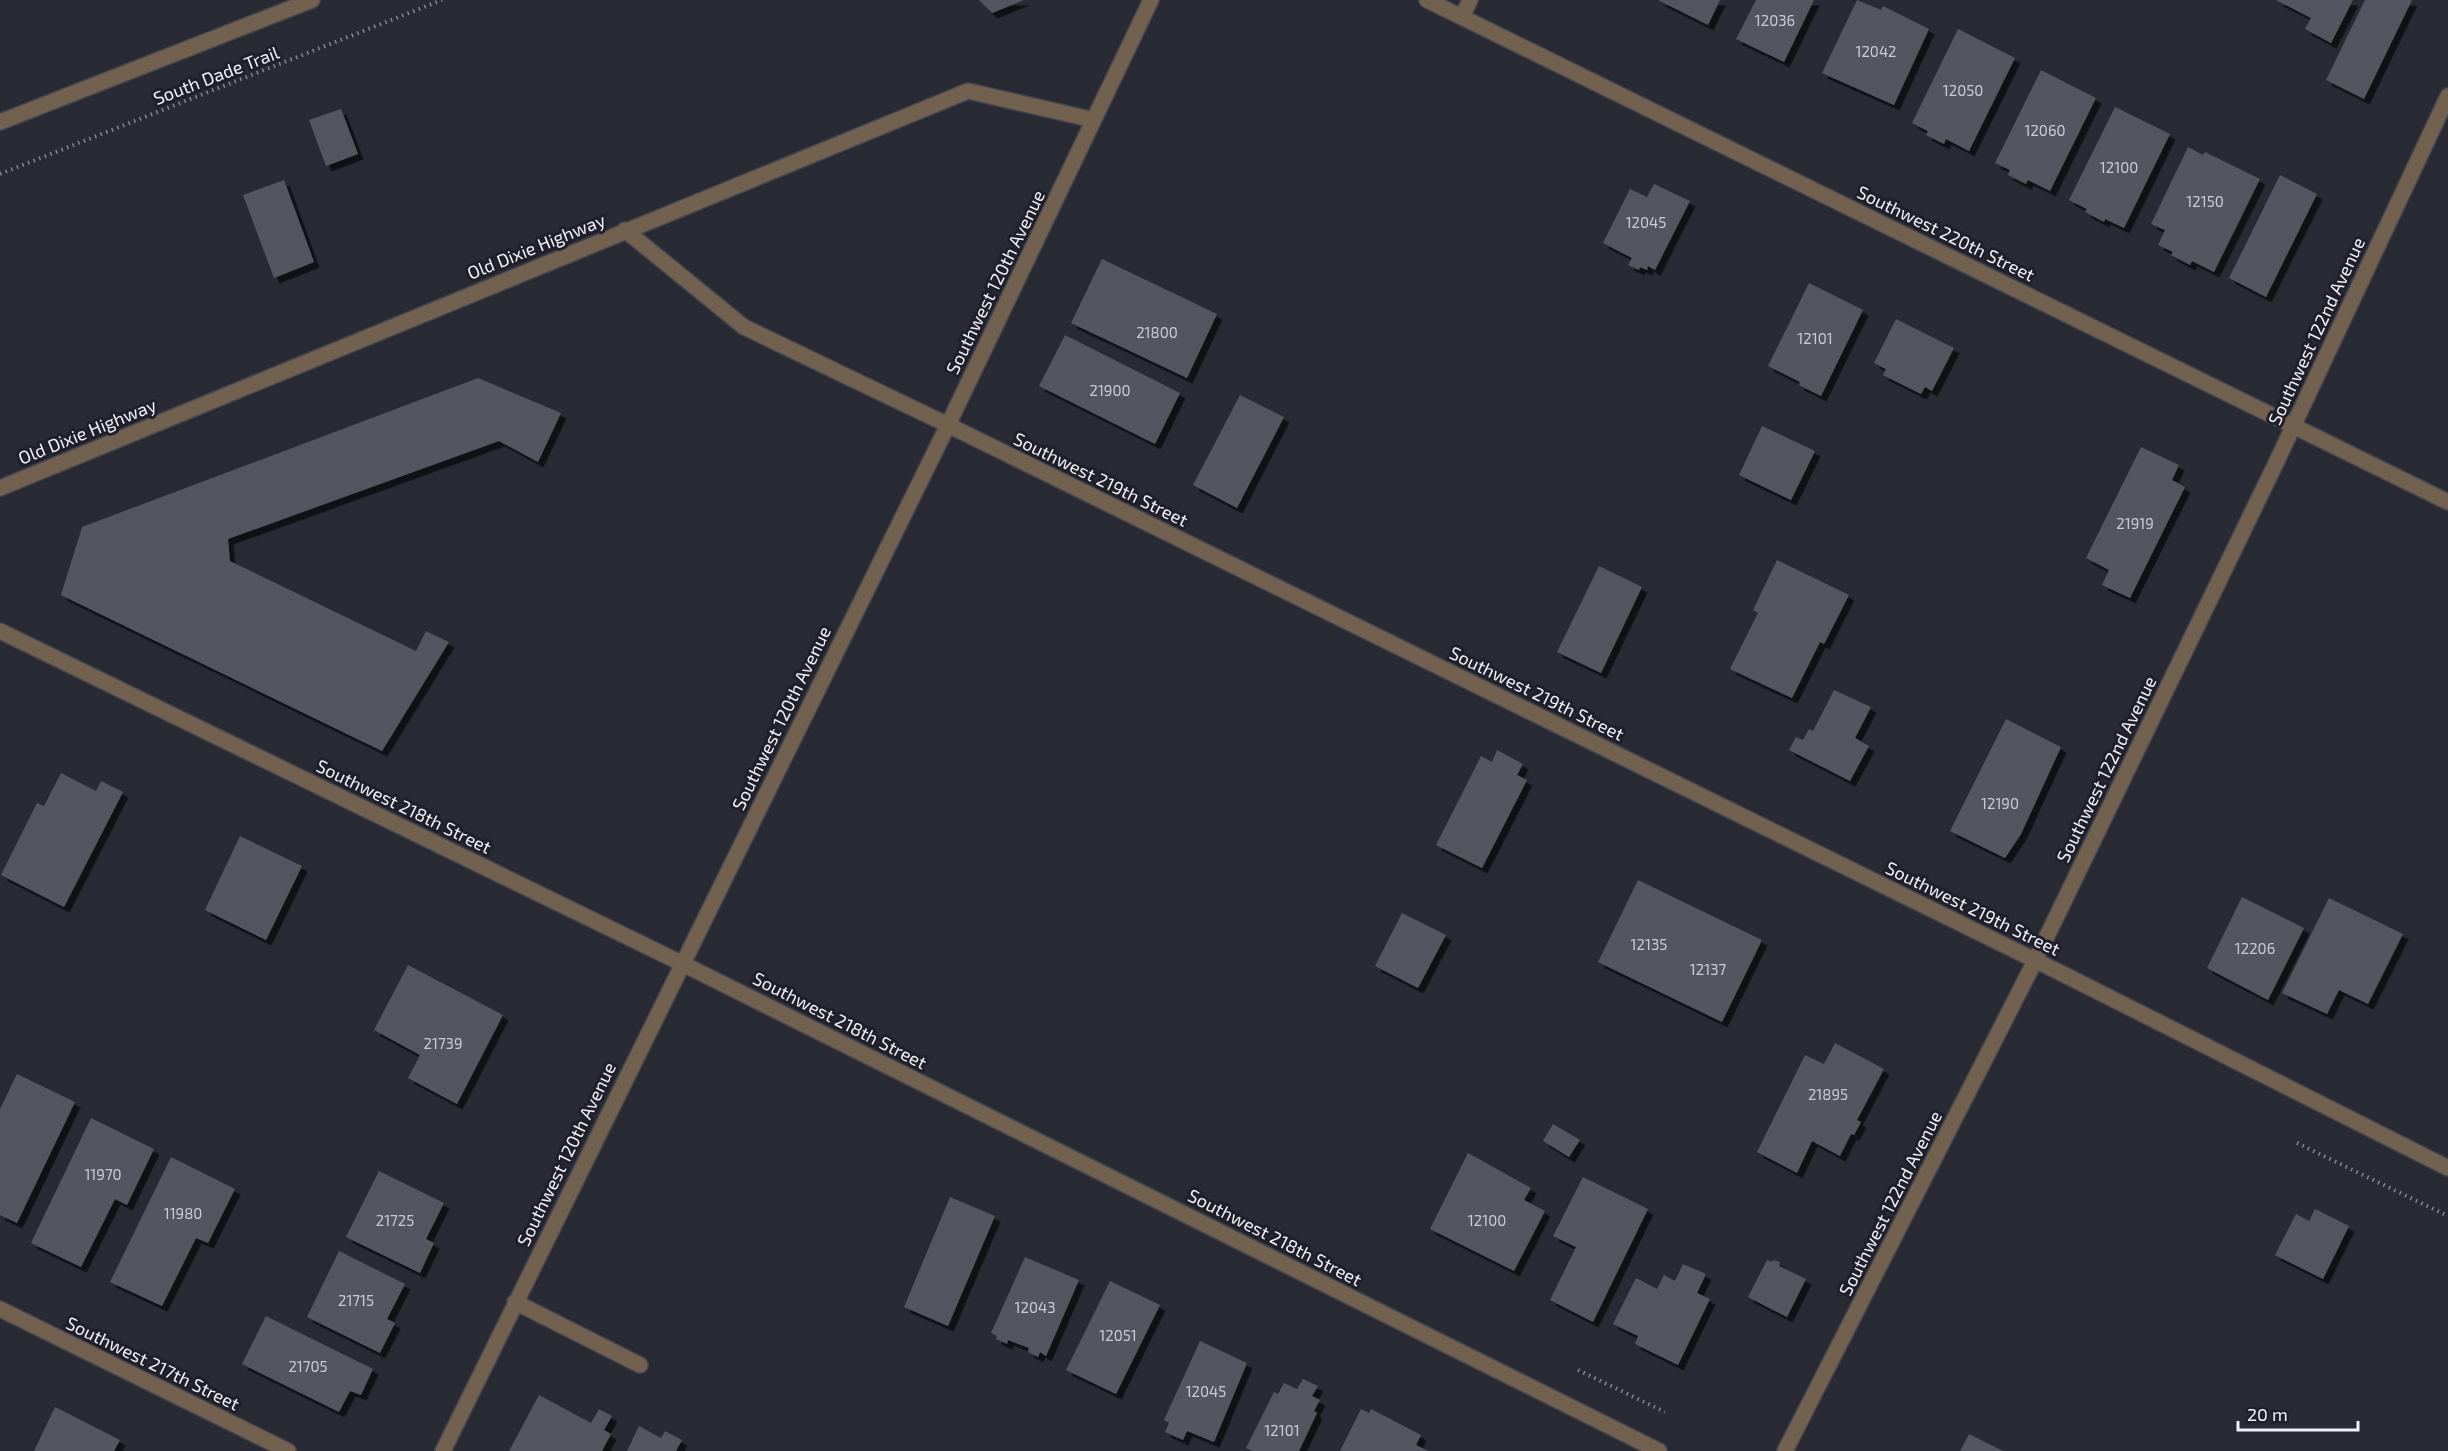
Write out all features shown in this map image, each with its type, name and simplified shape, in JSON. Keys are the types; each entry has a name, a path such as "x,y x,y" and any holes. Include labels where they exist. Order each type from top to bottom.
{"street":[{"path":"0,122 312,0"},
{"name":"Southwest 120th Avenue","path":"443,1451 681,963 948,425 1150,0"},
{"name":"Southwest 220th Street","path":"1427,0 2448,502"},
{"path":"1462,17 1470,0"},
{"name":"Old Dixie Highway","path":"0,488 968,91 1094,120"},
{"name":"Southwest 122nd Avenue","path":"1785,1451 2035,961 2294,426 2448,96"},
{"name":"Southwest 219th Street","path":"625,230 744,327 948,425 2035,961 2448,1168"},
{"name":"Southwest 218th Street","path":"0,631 681,963 1659,1451"},
{"path":"515,1302 640,1365"},
{"name":"Southwest 217th Street","path":"0,1309 288,1451"}],"path":[{"name":"South Dade Trail","path":"0,174 442,0"},
{"path":"2298,1143 2448,1216"},
{"path":"1578,1370 1665,1412"}],"building":[{"path":"979,0 1024,0 992,13"},
{"path":"1658,0 1720,0 1708,25"},
{"path":"1756,0 1814,0 1784,62 1736,39"},
{"path":"1857,0 1881,10 1883,6 1929,29 1894,105 1822,73"},
{"path":"2276,0 2353,0 2331,43 2305,29 2311,18"},
{"path":"2365,0 2412,0 2364,99 2326,80"},
{"path":"1958,29 2015,58 1969,151 1946,139 1944,144 1926,135 1928,131 1912,123"},
{"path":"2041,70 2096,98 2050,191 2028,180 2026,184 2008,175 2010,170 1995,163"},
{"path":"2115,107 2170,134 2124,228 2105,219 2104,222 2085,212 2087,209 2069,200"},
{"path":"341,109 358,154 326,166 309,120"},
{"path":"2188,147 2203,155 2205,152 2260,179 2214,272 2192,261 2190,265 2171,255 2173,252 2158,245 2165,230 2151,224"},
{"path":"2280,175 2317,194 2266,297 2229,278"},
{"path":"284,180 314,262 274,278 243,195"},
{"path":"1654,184 1690,201 1655,270 1648,266 1647,270 1640,267 1639,270 1628,265 1632,258 1603,243 1630,189 1647,197"},
{"path":"1102,259 1217,314 1187,378 1071,323"},
{"path":"1809,283 1863,310 1821,396 1799,385 1800,382 1768,366"},
{"path":"1896,319 1954,348 1932,391 1925,387 1921,394 1883,375 1886,369 1874,363"},
{"path":"1065,335 1180,393 1155,444 1039,386"},
{"path":"478,378 561,413 538,462 499,441 228,539 230,561 416,651 426,631 449,642 382,751 61,595 82,527"},
{"path":"1240,395 1284,417 1237,508 1193,485"},
{"path":"1762,426 1815,451 1791,500 1739,475"},
{"path":"2141,447 2179,465 2172,480 2185,487 2130,598 2102,585 2109,570 2086,558"},
{"path":"1777,560 1849,595 1824,644 1820,642 1792,698 1730,669 1758,613 1753,610"},
{"path":"1599,566 1642,587 1601,673 1557,652"},
{"path":"1834,690 1871,707 1855,738 1869,746 1850,781 1789,750 1796,737 1803,740 1809,729 1813,731"},
{"path":"2006,719 2061,747 2021,834 2005,858 1950,831"},
{"path":"1497,750 1523,764 1517,775 1527,780 1482,868 1436,845 1481,756 1492,762"},
{"path":"61,773 96,791 101,781 123,792 64,907 1,875 37,803 44,806"},
{"path":"240,836 302,866 266,940 205,910"},
{"path":"1638,880 1762,940 1722,1022 1598,962"},
{"path":"2242,897 2304,928 2268,1000 2207,968"},
{"path":"2329,898 2403,934 2368,1004 2339,990 2327,1014 2282,993"},
{"path":"1402,913 1446,935 1418,988 1375,966"},
{"path":"408,965 503,1015 457,1104 408,1078 420,1055 374,1030"},
{"path":"1835,1043 1884,1069 1857,1120 1861,1122 1854,1135 1851,1134 1840,1156 1812,1141 1797,1173 1757,1152 1805,1055 1824,1064"},
{"path":"17,1074 75,1102 17,1223 0,1215 0,1109"},
{"path":"91,1118 154,1149 127,1205 115,1199 81,1267 31,1243"},
{"path":"1553,1124 1580,1140 1569,1157 1543,1141"},
{"path":"1468,1153 1531,1188 1524,1200 1545,1211 1514,1271 1430,1229"},
{"path":"171,1157 235,1189 208,1243 196,1238 162,1306 110,1282"},
{"path":"379,1171 444,1203 426,1239 434,1243 420,1273 346,1237"},
{"path":"1583,1177 1648,1209 1593,1322 1550,1300 1576,1247 1553,1236"},
{"path":"950,1197 995,1216 948,1326 904,1307"},
{"path":"2315,1209 2349,1226 2323,1279 2275,1255 2296,1214 2309,1221"},
{"path":"339,1251 405,1284 387,1319 395,1323 380,1353 307,1317"},
{"path":"1025,1257 1079,1280 1046,1356 1040,1352 1038,1357 1028,1352 1029,1348 1008,1340 1007,1344 996,1339 997,1336 991,1333"},
{"path":"1767,1260 1780,1262 1779,1266 1806,1279 1787,1317 1748,1297"},
{"path":"1683,1264 1706,1274 1697,1293 1710,1299 1678,1365 1635,1344 1638,1336 1613,1324 1636,1278 1657,1289 1664,1275 1675,1281"},
{"path":"1110,1281 1160,1305 1116,1394 1066,1370"},
{"path":"266,1316 373,1369 361,1395 350,1391 339,1412 242,1364"},
{"path":"1200,1341 1247,1363 1214,1442 1187,1431 1183,1440 1165,1432 1169,1423 1164,1420"},
{"path":"1303,1379 1318,1386 1312,1396 1320,1400 1314,1411 1317,1413 1299,1451 1252,1451 1246,1448 1274,1392 1278,1394 1284,1383 1297,1389"},
{"path":"539,1395 591,1423 599,1409 612,1416 604,1430 611,1434 602,1451 509,1451"},
{"path":"55,1407 120,1440 114,1451 34,1451"},
{"path":"1361,1409 1369,1413 1371,1409 1421,1435 1416,1445 1428,1451 1340,1451"},
{"path":"639,1426 661,1438 665,1431 682,1440 676,1451 627,1451"},
{"path":"1969,1434 2003,1451 1960,1451"}]}
